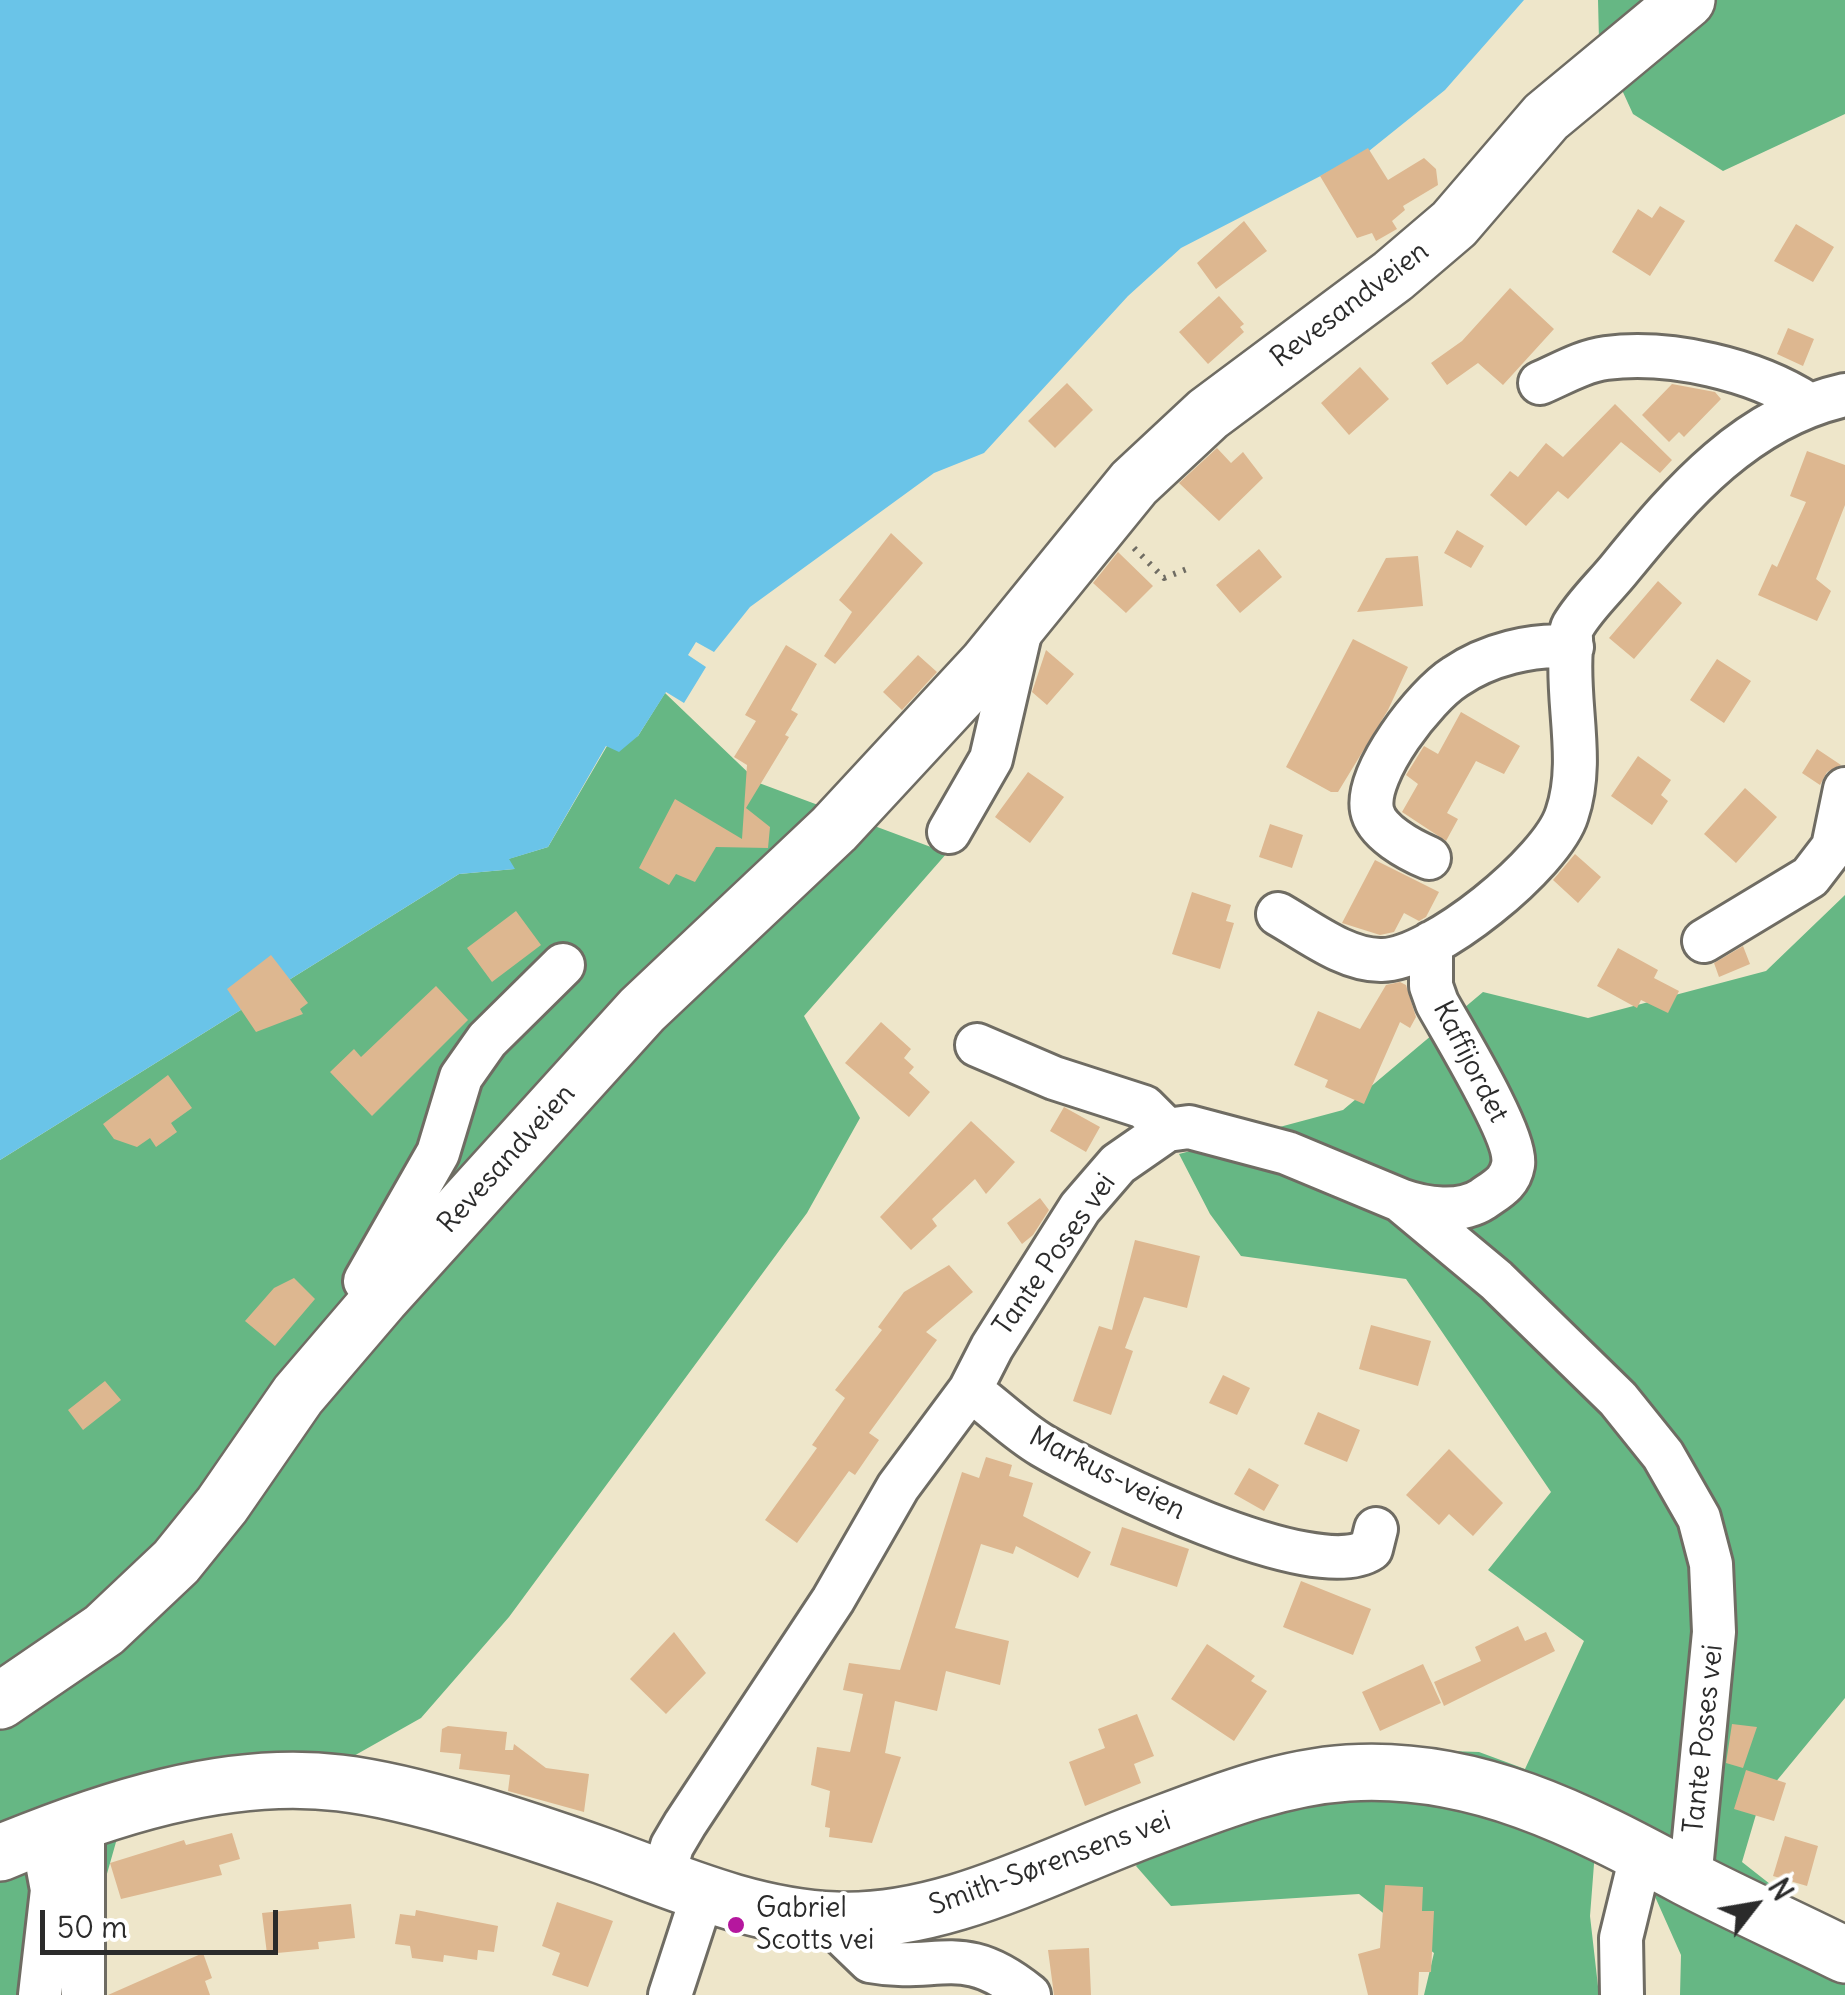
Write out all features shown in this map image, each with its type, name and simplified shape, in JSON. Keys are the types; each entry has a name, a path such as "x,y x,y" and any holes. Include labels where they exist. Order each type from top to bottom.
{"main road":[{"name":"Revesandveien","path":"0,1701 104,1630 176,1562 222,1505 298,1395 381,1298 642,1010 834,828 1024,620 1134,483 1208,414 1393,276 1454,224 1546,116 1687,0"},
{"name":"Smith-Sørensens vei","path":"42,1837 219,1787 339,1782 544,1837 683,1887 782,1914 837,1920 906,1914 948,1904 1238,1794 1350,1773 1426,1776 1484,1784 1553,1810 1845,1955"}],"street":[{"path":"1540,383 1604,358 1652,357 1826,400"},
{"path":"1278,914 1340,949 1376,961 1403,959 1504,892 1567,817 1575,766 1568,666 1570,629 1670,506 1715,460 1826,400"},
{"name":"Revesandveien","path":"948,832 991,759 1024,620"},
{"path":"1428,858 1409,850 1378,822 1372,811 1380,772 1406,727 1456,675 1515,652 1572,646"},
{"path":"1704,941 1810,877 1833,848 1845,789"},
{"name":"Kaffijordet","path":"1400,1200 1439,1209 1474,1204 1505,1184 1514,1162 1504,1128 1431,986 1431,942"},
{"path":"381,1298 365,1281 438,1153 460,1076 487,1040 563,965"},
{"path":"976,1045 1054,1078 1144,1108 1167,1130"},
{"name":"Tante Poses vei","path":"683,1887 672,1846 833,1600 898,1487 970,1390 992,1347 1080,1208 1118,1164 1167,1130 1212,1130 1287,1153 1400,1200 1496,1280 1618,1400 1663,1456 1699,1518 1711,1564 1714,1632 1690,1880"},
{"name":"Markus-veien","path":"970,1390 1040,1444 1112,1483 1229,1534 1347,1556 1371,1548 1376,1529"},
{"path":"40,1995 52,1890 42,1837"},
{"path":"42,1837 83,1995"},
{"path":"1622,1995 1620,1938 1642,1852"},
{"path":"670,1995 683,1887"},
{"path":"837,1920 842,1934 870,1961 950,1960 983,1966 1029,1995"}],"path":[{"path":"1105,519 1164,578 1192,567"}],"green space":[{"path":"1598,0 1845,0 1845,114 1723,171 1633,114 1599,40"},
{"path":"665,693 759,783 947,853 804,1016 860,1118 807,1213 509,1617 421,1718 297,1788 118,1835 93,1923 106,1995 0,1995 0,1160 459,874 514,869 508,859 548,847 607,746 638,736"},
{"path":"1845,895 1845,1698 1760,1801 1742,1862 1845,1943 1845,1995 1680,1995 1681,1955 1636,1854 1595,1851 1590,1916 1599,1995 1424,1995 1434,1953 1359,1894 1171,1906 1136,1866 1200,1782 1394,1749 1479,1752 1525,1769 1584,1641 1488,1570 1551,1492 1406,1279 1241,1256 1210,1214 1179,1154 1343,1110 1483,992 1588,1018 1766,971"}],"water":[{"path":"0,0 1524,0 1445,90 1369,151 1181,248 1128,296 984,453 934,473 750,607 714,652 696,642 688,655 706,667 684,703 666,692 638,736 619,752 606,746 548,847 509,859 515,869 459,874 0,1160"}],"building":[{"path":"1368,148 1388,180 1424,158 1436,169 1438,185 1403,206 1405,210 1392,221 1397,229 1376,241 1372,233 1357,238 1320,176"},
{"path":"1660,206 1685,221 1650,276 1612,252 1638,209 1652,218"},
{"path":"1244,221 1267,251 1216,289 1197,263"},
{"path":"1796,224 1834,247 1813,282 1774,261"},
{"path":"1510,288 1554,329 1503,385 1478,363 1447,385 1431,363 1462,341"},
{"path":"1219,296 1244,324 1240,327 1244,332 1208,364 1179,332"},
{"path":"1788,328 1814,339 1803,366 1777,354"},
{"path":"1360,367 1389,399 1349,435 1321,403"},
{"path":"1067,383 1093,410 1055,448 1028,421"},
{"path":"1672,384 1715,392 1721,399 1684,437 1679,432 1669,442 1642,415"},
{"path":"1615,404 1672,460 1660,473 1621,442 1568,499 1558,491 1526,526 1490,495 1510,471 1518,477 1546,443 1563,457"},
{"path":"1217,448 1231,463 1243,452 1263,478 1219,521 1179,483"},
{"path":"1807,451 1845,465 1845,505 1816,579 1831,591 1817,621 1758,595 1772,564 1777,567 1806,502 1790,496"},
{"path":"1457,530 1484,546 1471,568 1444,553"},
{"path":"891,533 923,563 835,664 824,656 852,612 839,600"},
{"path":"1259,549 1282,577 1240,613 1216,585"},
{"path":"1118,552 1153,586 1126,613 1093,583"},
{"path":"1418,556 1423,606 1357,612 1386,558"},
{"path":"1658,581 1682,603 1634,659 1609,638"},
{"path":"1353,639 1408,667 1388,710 1338,792 1331,792 1286,767"},
{"path":"786,645 817,664 791,710 798,714 785,735 789,737 746,808 770,827 768,848 716,847 695,882 676,874 669,885 639,868 675,799 742,839 747,765 734,757 756,721 745,715"},
{"path":"1046,650 1074,674 1047,705 1032,692"},
{"path":"918,655 937,672 902,710 883,692"},
{"path":"1717,659 1751,681 1724,723 1690,700"},
{"path":"1461,712 1520,746 1504,774 1476,761 1447,813 1458,819 1446,841 1402,812 1418,784 1406,775 1424,746 1438,754"},
{"path":"1817,749 1841,765 1827,772 1820,785 1802,773"},
{"path":"1638,756 1671,780 1661,795 1668,801 1652,825 1611,796"},
{"path":"1028,772 1064,797 1030,843 995,817"},
{"path":"1745,788 1777,817 1736,863 1704,834"},
{"path":"1270,824 1303,835 1292,868 1259,857"},
{"path":"1575,854 1601,877 1578,903 1553,880"},
{"path":"1375,860 1439,892 1426,917 1419,921 1404,913 1394,932 1380,935 1342,923"},
{"path":"1192,892 1231,905 1226,921 1234,923 1220,969 1172,954"},
{"path":"516,911 541,945 492,982 467,948"},
{"path":"1743,946 1750,964 1719,977 1714,963"},
{"path":"1618,948 1658,970 1654,978 1679,991 1668,1013 1641,1000 1637,1008 1597,986"},
{"path":"271,955 308,1003 300,1009 303,1014 256,1032 227,989"},
{"path":"1386,985 1406,985 1416,1017 1410,1028 1400,1022 1364,1104 1325,1087 1328,1080 1294,1065 1318,1011 1360,1029"},
{"path":"436,986 468,1020 372,1116 330,1072 354,1049 361,1057"},
{"path":"881,1022 911,1049 904,1058 914,1067 909,1073 930,1092 909,1117 845,1063"},
{"path":"168,1075 192,1108 171,1123 177,1132 156,1147 150,1138 137,1147 114,1139 103,1124"},
{"path":"1064,1107 1100,1127 1086,1152 1050,1131"},
{"path":"971,1121 1015,1162 986,1194 975,1179 932,1219 937,1226 911,1250 880,1217"},
{"path":"1040,1198 1049,1210 1033,1235 1022,1244 1007,1223"},
{"path":"1135,1240 1200,1256 1187,1308 1144,1297 1125,1348 1133,1351 1111,1415 1073,1401 1099,1326 1112,1330"},
{"path":"949,1265 973,1292 926,1332 937,1340 869,1433 879,1440 855,1475 849,1471 797,1543 765,1520 817,1448 812,1445 845,1398 835,1390 882,1330 878,1327 904,1292"},
{"path":"294,1278 315,1299 275,1346 245,1321 274,1288"},
{"path":"1371,1325 1431,1341 1418,1386 1359,1369"},
{"path":"1223,1375 1250,1388 1237,1415 1209,1403"},
{"path":"105,1381 121,1400 83,1430 68,1410"},
{"path":"1318,1412 1360,1430 1347,1462 1304,1444"},
{"path":"1449,1449 1503,1503 1473,1536 1449,1514 1439,1525 1406,1495"},
{"path":"986,1457 1012,1465 1009,1476 1033,1483 1023,1516 1091,1552 1078,1578 1016,1546 1013,1554 981,1544 955,1628 1009,1641 1000,1685 946,1671 937,1711 895,1701 885,1753 901,1757 872,1843 829,1837 830,1828 825,1827 830,1791 811,1785 817,1747 850,1752 863,1694 843,1690 849,1663 900,1670 962,1472 979,1478"},
{"path":"1249,1468 1279,1485 1264,1511 1234,1494"},
{"path":"1122,1527 1189,1549 1177,1587 1110,1565"},
{"path":"1301,1581 1371,1609 1353,1655 1283,1627"},
{"path":"1518,1626 1525,1641 1546,1632 1555,1651 1444,1706 1434,1682 1481,1661 1475,1647"},
{"path":"674,1632 706,1673 666,1714 630,1679"},
{"path":"1207,1644 1255,1676 1251,1681 1267,1691 1234,1741 1171,1699"},
{"path":"1423,1664 1441,1703 1380,1731 1362,1692"},
{"path":"1137,1714 1154,1756 1134,1764 1141,1783 1085,1806 1069,1762 1105,1748 1098,1729"},
{"path":"1732,1724 1757,1727 1743,1768 1726,1763"},
{"path":"448,1726 507,1732 505,1750 513,1750 514,1744 546,1768 589,1774 584,1812 508,1791 510,1775 459,1769 461,1754 440,1752 442,1729"},
{"path":"1746,1770 1786,1783 1774,1821 1734,1809"},
{"path":"232,1833 240,1859 219,1865 222,1875 121,1899 110,1863 184,1840 186,1845"},
{"path":"1785,1836 1818,1846 1807,1886 1773,1876"},
{"path":"1385,1885 1423,1887 1422,1911 1434,1911 1431,1972 1419,1972 1418,1995 1368,1995 1358,1954 1380,1948"},
{"path":"557,1902 613,1921 588,1987 552,1975 560,1953 542,1946"},
{"path":"351,1904 355,1938 318,1942 319,1949 267,1954 262,1913"},
{"path":"416,1910 498,1926 494,1952 478,1950 477,1960 444,1955 443,1962 412,1958 410,1946 395,1944 400,1914 415,1916"},
{"path":"1089,1948 1091,1995 1054,1995 1048,1950"},
{"path":"203,1953 212,1978 205,1981 210,1995 108,1995"}],"place":[{"name":"Gabriel Scotts vei","path":"736,1925"}]}
